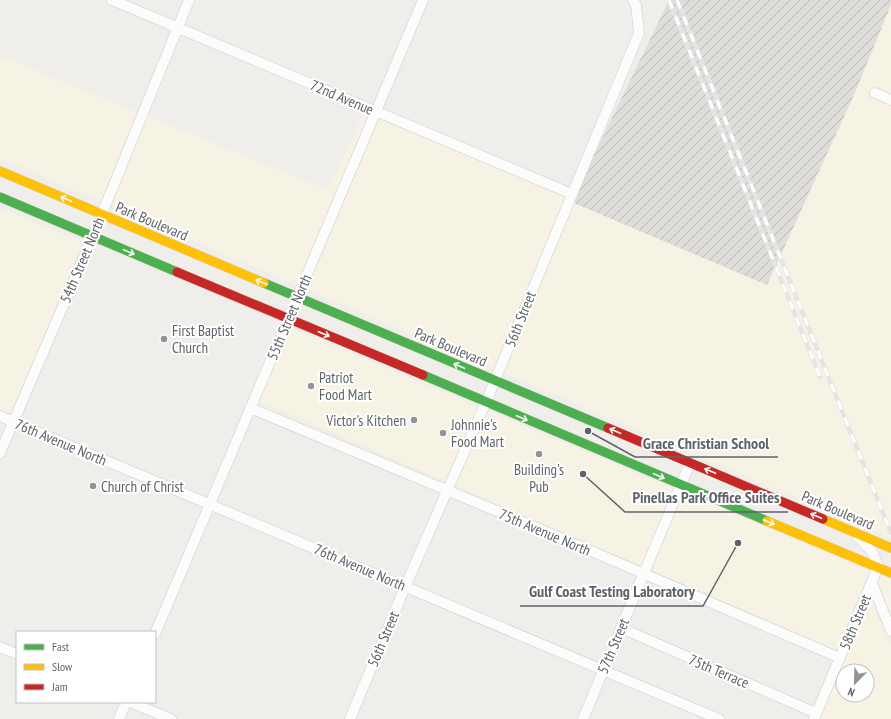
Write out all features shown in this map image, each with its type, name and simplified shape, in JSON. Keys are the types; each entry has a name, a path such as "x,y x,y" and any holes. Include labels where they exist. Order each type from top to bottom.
{"main road":[{"name":"Park Boulevard","path":"0,172 891,548"},
{"path":"0,197 891,573"}],"street":[{"name":"72nd Avenue","path":"112,0 572,194"},
{"name":"54th Street North","path":"0,453 102,215 189,0"},
{"name":"55th Street North","path":"156,632 423,0"},
{"name":"56th Street","path":"350,719 405,587 495,381 639,33 634,2"},
{"path":"876,93 891,100"},
{"name":"75th Avenue North","path":"250,408 447,490 840,658"},
{"name":"76th Avenue North","path":"0,416 719,719"},
{"name":"57th Street","path":"583,719 690,463"},
{"path":"852,531 873,553 878,567"},
{"name":"58th Street","path":"815,716 878,567"},
{"path":"872,583 891,631"},
{"name":"75th Terrace","path":"621,628 815,716"},
{"path":"0,647 16,654"},
{"path":"119,719 126,703"},
{"path":"132,703 171,719"}],"shaded area":[{"path":"669,0 891,0 891,5 854,95 767,285 574,203 596,151"},
{"path":"891,5 891,93 873,86 868,97 891,106 891,538 504,373 574,203 767,285 854,95"},
{"path":"0,56 137,112 101,202 0,158"},
{"path":"364,113 369,115 296,285 111,206 147,116 328,190"},
{"path":"379,119 565,197 494,369 307,289"},
{"path":"0,208 82,242 43,338 10,413 0,409"},
{"path":"290,328 478,407 445,481 259,401"},
{"path":"488,411 674,489 641,566 455,485"},
{"path":"684,493 870,571 867,579 864,581 865,584 837,650 651,570"},
{"path":"881,575 891,580 891,615 878,583"},
{"path":"871,598 891,646 891,719 820,719 835,683 835,703 875,703 875,663 844,663"}],"railway":[{"path":"669,0 820,377"},
{"path":"677,0 891,533"}],"traffic: fast":[{"path":"0,197 177,272"},
{"path":"264,283 608,428"},
{"path":"423,375 767,521"}],"traffic: slow":[{"path":"0,171 264,283"},
{"path":"823,519 891,548"},
{"path":"767,521 891,573"}],"traffic: jam":[{"path":"177,272 423,375"},
{"path":"608,428 823,519"}],"place":[{"name":"First Baptist Church","path":"164,339"},
{"name":"Patriot Food Mart","path":"311,386"},
{"name":"Victor's Kitchen","path":"414,420"},
{"name":"Grace Christian School","path":"588,431"},
{"name":"Johnnie's Food Mart","path":"443,433"},
{"name":"Building's Pub","path":"539,454"},
{"name":"Pinellas Park Office Suites","path":"583,474"},
{"name":"Church of Christ","path":"93,486"},
{"name":"Gulf Coast Testing Laboratory","path":"738,543"}]}
